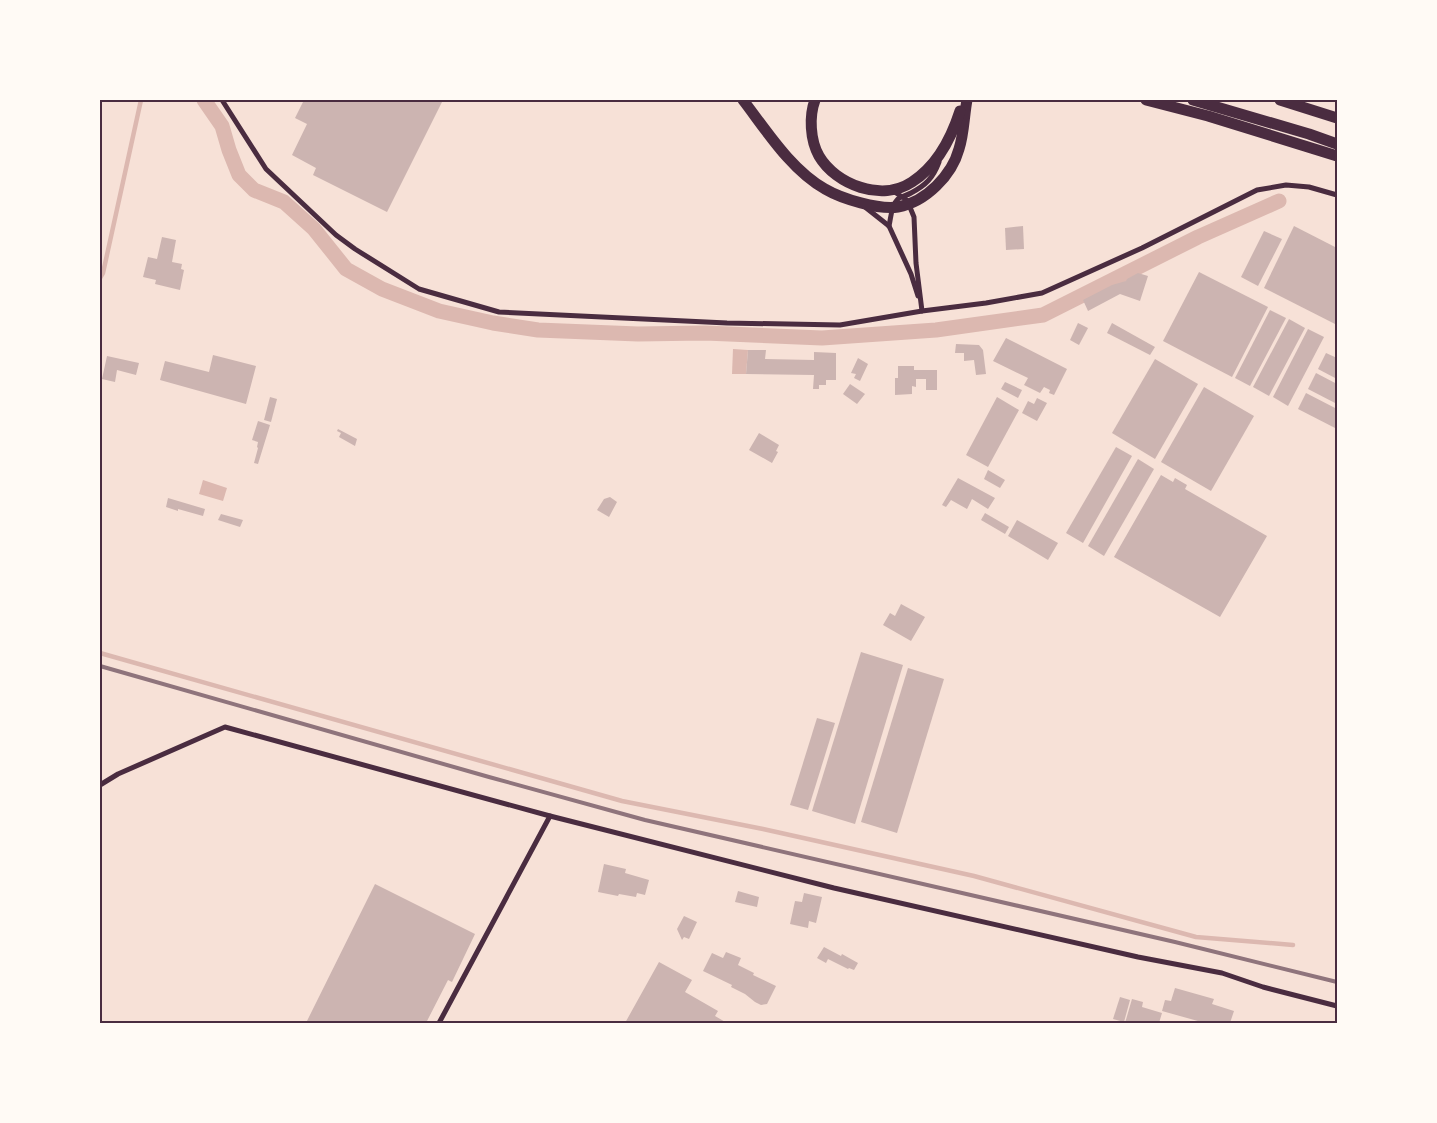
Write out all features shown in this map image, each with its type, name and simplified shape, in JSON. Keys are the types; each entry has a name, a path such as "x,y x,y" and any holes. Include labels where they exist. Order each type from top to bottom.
{"highway":[{"path":"743,100 784,154 805,174 825,189 859,203 893,207 906,200 922,198 944,177 959,149 965,100"},
{"path":"815,100 811,120 813,138 818,154 827,167 840,177 857,186 873,190 892,190 910,183 923,174 943,150 965,100"},
{"path":"1146,100 1208,116 1337,156"},
{"path":"1193,100 1310,134 1337,144"},
{"path":"1280,100 1337,118"}],"street":[{"path":"222,100 266,169 336,235 418,289 498,312 727,324 840,325 1042,293 1142,248 1257,190 1286,185 1309,187 1337,195"},
{"path":"906,200 909,194 929,181 935,173 943,150"},
{"path":"892,190 906,200 914,217 916,263 922,311"},
{"path":"859,203 889,226 910,274 922,311"},
{"path":"889,226 893,207"},
{"path":"100,785 118,774 225,727 550,816 834,888 1222,974 1337,1006"},
{"path":"439,1023 550,816"}],"shaded area":[{"path":"733,349 748,350 746,374 732,374"},
{"path":"203,480 227,488 223,501 199,494"}],"building":[{"path":"304,100 443,100 387,212 313,175 316,168 292,155 307,124 295,118"},
{"path":"1023,226 1024,249 1006,250 1005,228"},
{"path":"1294,226 1337,248 1337,325 1264,288"},
{"path":"1264,231 1282,239 1258,286 1241,277"},
{"path":"162,237 176,240 172,262 182,264 181,269 184,270 180,290 155,284 156,280 143,277 148,257 157,259"},
{"path":"1199,272 1268,307 1232,377 1163,341"},
{"path":"1138,273 1148,276 1140,301 1120,294 1088,311 1083,300 1112,285 1126,281"},
{"path":"1270,310 1286,318 1250,386 1235,378"},
{"path":"1289,319 1305,328 1269,396 1253,387"},
{"path":"1078,323 1088,328 1079,345 1070,340"},
{"path":"1112,323 1155,347 1150,355 1107,333"},
{"path":"1308,329 1324,337 1288,406 1273,397"},
{"path":"1006,338 1067,369 1054,395 1049,393 1050,390 1044,387 1040,393 1024,385 1028,378 993,361"},
{"path":"956,344 979,345 983,350 986,374 976,375 974,360 964,361 964,353 955,353"},
{"path":"748,350 766,350 765,359 814,360 814,352 836,353 836,380 826,380 826,385 819,385 819,389 813,389 814,375 746,374"},
{"path":"1326,353 1337,358 1337,379 1318,369"},
{"path":"213,355 256,366 246,404 160,380 165,361 209,372"},
{"path":"107,356 139,363 136,375 117,370 115,382 102,379"},
{"path":"858,358 868,364 860,381 854,378 856,374 851,373"},
{"path":"1155,359 1198,384 1155,459 1112,433"},
{"path":"898,366 914,366 914,370 937,370 937,390 926,390 926,379 916,379 916,387 912,386 912,394 895,395 895,378 898,378"},
{"path":"1316,373 1337,384 1337,404 1308,389"},
{"path":"1005,382 1022,390 1018,398 1001,389"},
{"path":"850,384 865,394 857,404 843,394"},
{"path":"1204,387 1254,416 1211,491 1161,462"},
{"path":"1306,393 1337,409 1337,429 1298,409"},
{"path":"270,397 277,399 271,422 264,420"},
{"path":"997,397 1019,410 988,467 966,455"},
{"path":"1037,398 1047,403 1037,421 1022,413 1028,401 1034,404"},
{"path":"258,421 270,425 258,464 254,463 258,442 252,440"},
{"path":"338,429 357,439 355,446 339,437 341,433 337,431"},
{"path":"759,433 779,445 776,451 778,452 772,463 749,450"},
{"path":"1116,447 1132,456 1083,543 1066,533"},
{"path":"1138,459 1154,469 1104,556 1088,546"},
{"path":"988,470 1005,480 1000,488 984,479"},
{"path":"1161,475 1173,482 1175,478 1187,485 1185,489 1267,536 1220,617 1114,557"},
{"path":"958,478 995,498 988,509 972,499 967,509 951,500 946,507 942,505"},
{"path":"610,497 617,502 609,517 597,510 604,499"},
{"path":"168,498 205,509 203,516 166,507"},
{"path":"985,513 1009,527 1005,534 981,520"},
{"path":"221,514 243,520 240,527 218,520"},
{"path":"1017,520 1058,543 1048,560 1008,536"},
{"path":"901,604 925,617 911,641 883,625 890,613 895,616"},
{"path":"861,652 903,665 855,824 812,811"},
{"path":"908,668 944,679 897,833 861,822"},
{"path":"817,718 835,723 808,810 790,805"},
{"path":"604,864 626,869 625,873 649,880 645,895 637,893 636,897 619,894 618,896 598,892"},
{"path":"375,884 475,934 452,982 448,980 426,1023 306,1023"},
{"path":"738,891 759,897 757,907 735,902"},
{"path":"804,893 822,897 816,923 809,921 808,928 790,924 795,901 802,902"},
{"path":"684,916 697,922 689,939 684,937 682,940 677,929"},
{"path":"824,947 858,963 854,970 828,959 826,963 817,958"},
{"path":"726,952 741,958 738,965 776,986 767,1004 761,1005 755,1002 731,987 732,985 703,971 712,953 723,958"},
{"path":"659,962 692,980 685,992 718,1011 715,1016 727,1023 625,1023"},
{"path":"1175,988 1214,999 1212,1004 1234,1011 1230,1023 1205,1023 1162,1011 1165,1000 1171,1001"},
{"path":"1120,997 1130,1000 1124,1022 1113,1019"},
{"path":"1132,999 1143,1002 1142,1007 1162,1013 1159,1023 1125,1023"}],"waterway":[{"path":"100,278 103,273 141,100"},
{"path":"204,100 222,126 239,175 254,190 284,202 314,229 346,269 382,289 439,311 493,323 538,330 638,334 705,333 822,338 936,330 1043,315 1198,237 1279,201"},
{"path":"100,653 622,801 763,829 974,876 1196,937 1293,945"}],"railway":[{"path":"100,666 645,820 1175,942 1337,982"}]}
